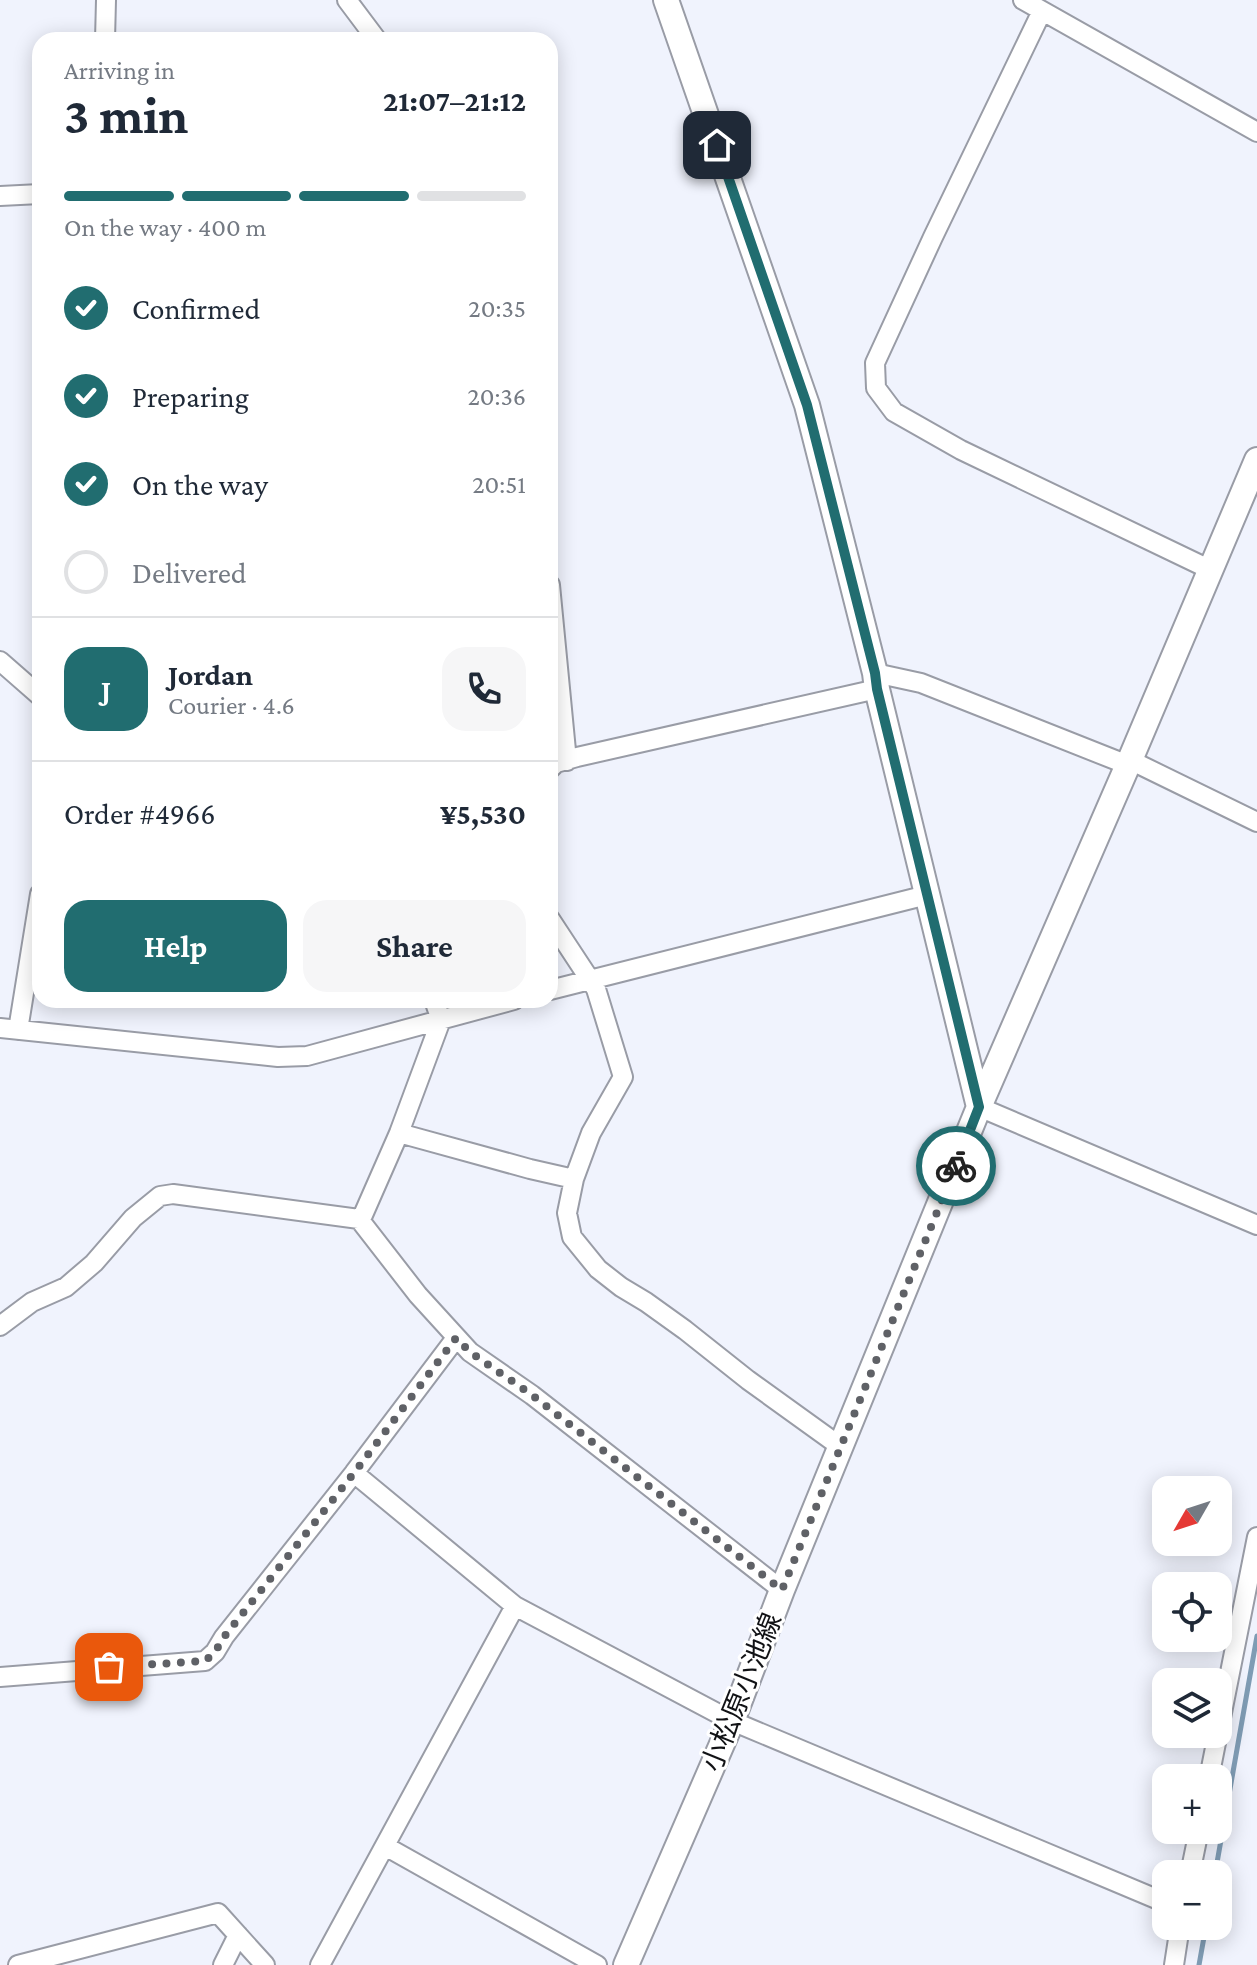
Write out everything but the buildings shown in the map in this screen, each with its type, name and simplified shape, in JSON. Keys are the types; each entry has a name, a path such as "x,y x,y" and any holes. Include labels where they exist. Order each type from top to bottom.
{"main road":[{"path":"666,0 807,405 979,1107"},
{"name":"小松原小池線","path":"626,1965 732,1721 782,1590 979,1107 1257,460"}],"street":[{"path":"105,32 106,0"},
{"path":"347,0 371,32"},
{"path":"1023,0 1257,132"},
{"path":"1042,11 875,363 876,388 894,412 961,450 1211,570"},
{"path":"0,196 32,194"},
{"path":"0,661 32,689"},
{"path":"558,675 562,720 558,765 876,681 921,683 1129,762 1257,822"},
{"path":"558,988 927,895"},
{"path":"32,929 9,1029 278,1057 307,1056 485,1008"},
{"path":"558,931 596,989 623,1077 591,1133 574,1179 567,1213 572,1237 598,1269 621,1287 685,1330 841,1447"},
{"path":"359,1219 399,1133 441,1020 437,1008"},
{"path":"979,1107 1257,1225"},
{"path":"399,1133 574,1179"},
{"path":"0,1326 32,1302 66,1287 94,1263 133,1218 160,1196 173,1194 359,1219 418,1295 470,1352 532,1395 782,1590"},
{"path":"0,1677 205,1661 456,1338"},
{"path":"354,1473 515,1606 732,1721 1152,1897"},
{"path":"1212,1764 1257,1537"},
{"path":"320,1965 515,1606"},
{"path":"385,1846 597,1965"},
{"path":"18,1965 218,1913 265,1965"},
{"path":"223,1965 238,1935"},
{"path":"1174,1965 1178,1940"}],"waterway":[{"path":"1217,1860 1257,1636"},
{"path":"1199,1965 1203,1940"}],"way so far":[{"path":"109,1667 205,1661 215,1652 456,1338 470,1352 532,1395 782,1590 956,1166"}],"route":[{"path":"717,145 807,405 979,1107 956,1166"}]}
